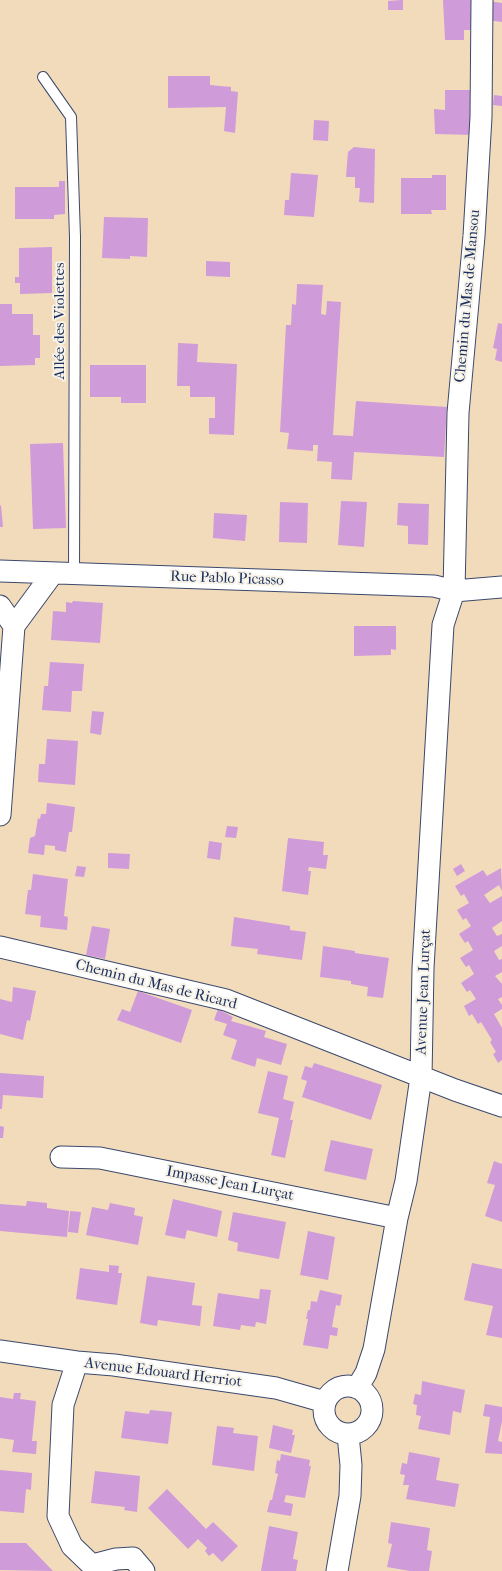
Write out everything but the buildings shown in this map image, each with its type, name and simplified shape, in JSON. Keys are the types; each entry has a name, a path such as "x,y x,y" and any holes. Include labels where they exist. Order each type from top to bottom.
{"street":[{"name":"Chemin du Mas de Mansou","path":"454,591 458,413 474,236 480,117 482,0"},
{"name":"Rue Pablo Picasso","path":"0,571 434,586 454,591 502,588"},
{"path":"0,815 14,626 52,573"},
{"name":"Avenue Jean Lurçat","path":"357,1388 366,1373 374,1349 397,1218 406,1181 422,1077 423,968 443,625 454,591"},
{"path":"0,606 14,626"},
{"name":"Chemin du Mas de Ricard","path":"0,947 226,1000 422,1077 502,1106"},
{"name":"Impasse Jean Lurçat","path":"61,1157 100,1158 397,1218"},
{"name":"Avenue Edouard Herriot","path":"0,1351 77,1362 114,1365 276,1388 325,1402"},
{"path":"77,1362 63,1405 58,1516 72,1546 96,1568 116,1559 133,1558 144,1571"},
{"path":"344,1386 357,1388 366,1395 371,1402 371,1419 367,1426 360,1431 348,1435 336,1431 330,1426 325,1418 325,1402 336,1389 344,1386"},
{"path":"337,1571 350,1496 351,1466 348,1435"}],"lane":[{"name":"Allée des Violettes","path":"43,77 71,117 75,237 74,574"}]}
